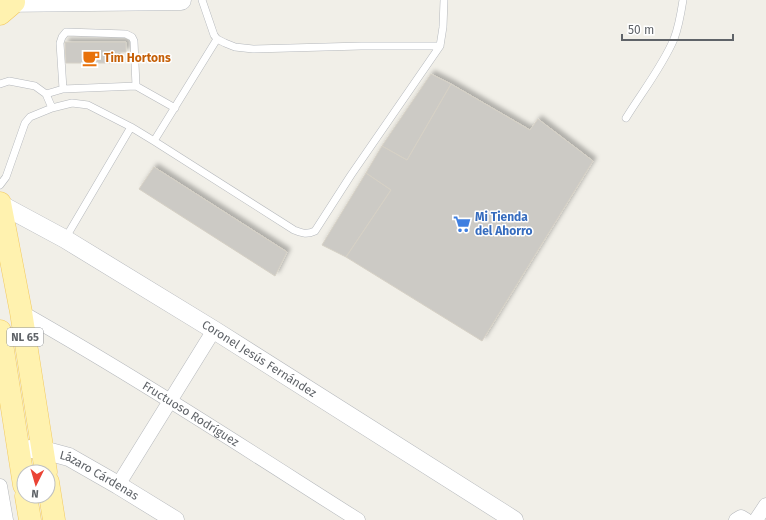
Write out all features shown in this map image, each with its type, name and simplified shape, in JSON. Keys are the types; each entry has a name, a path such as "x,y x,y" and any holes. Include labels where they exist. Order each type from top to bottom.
{"main road":[{"path":"5,6 181,0"},
{"name":"NL 65","path":"0,204 21,312 45,464"},
{"name":"NL 65","path":"0,331 20,464"},
{"path":"27,504 30,520"},
{"path":"51,504 54,520"}],"street":[{"name":"Coronel Jesús Fernández","path":"0,204 65,239 214,330 514,520"},
{"name":"Fructuoso Rodríguez","path":"21,312 79,345 171,401 358,520"},
{"path":"118,485 214,330"},
{"name":"Lázaro Cárdenas","path":"18,449 43,450 69,457 175,520"},
{"path":"0,486 6,520"},
{"path":"745,520 766,505"}],"lane":[{"path":"202,0 214,35 217,39 235,47 253,49 361,46 440,46"},
{"path":"0,185 6,177 25,123 30,117 52,108 72,103 88,105 131,127 294,230 303,234 314,231 440,46 443,27 444,0"},
{"path":"626,118 674,39 680,22 684,0"},
{"path":"63,89 60,43 66,32 126,34 132,37 134,41 136,86"},
{"path":"154,141 217,39"},
{"path":"0,84 9,81 35,86 46,94 52,108"},
{"path":"46,94 63,89 136,86 175,108"},
{"path":"65,239 131,127"}],"building":[{"name":"Tim Hortons","path":"65,42 126,42 126,52 117,52 117,63 66,63"},
{"path":"431,74 451,84 407,160 382,146"},
{"name":"Mi Tienda del Ahorro","path":"451,84 530,130 538,119 593,161 482,341 346,257 391,190 366,173 382,146 407,160"},
{"path":"154,167 287,252 275,276 139,189"},
{"path":"366,173 391,190 346,257 322,245"}],"place":[{"name":"Tim Hortons","path":"91,58"},
{"name":"Mi Tienda del Ahorro","path":"462,224"}]}
